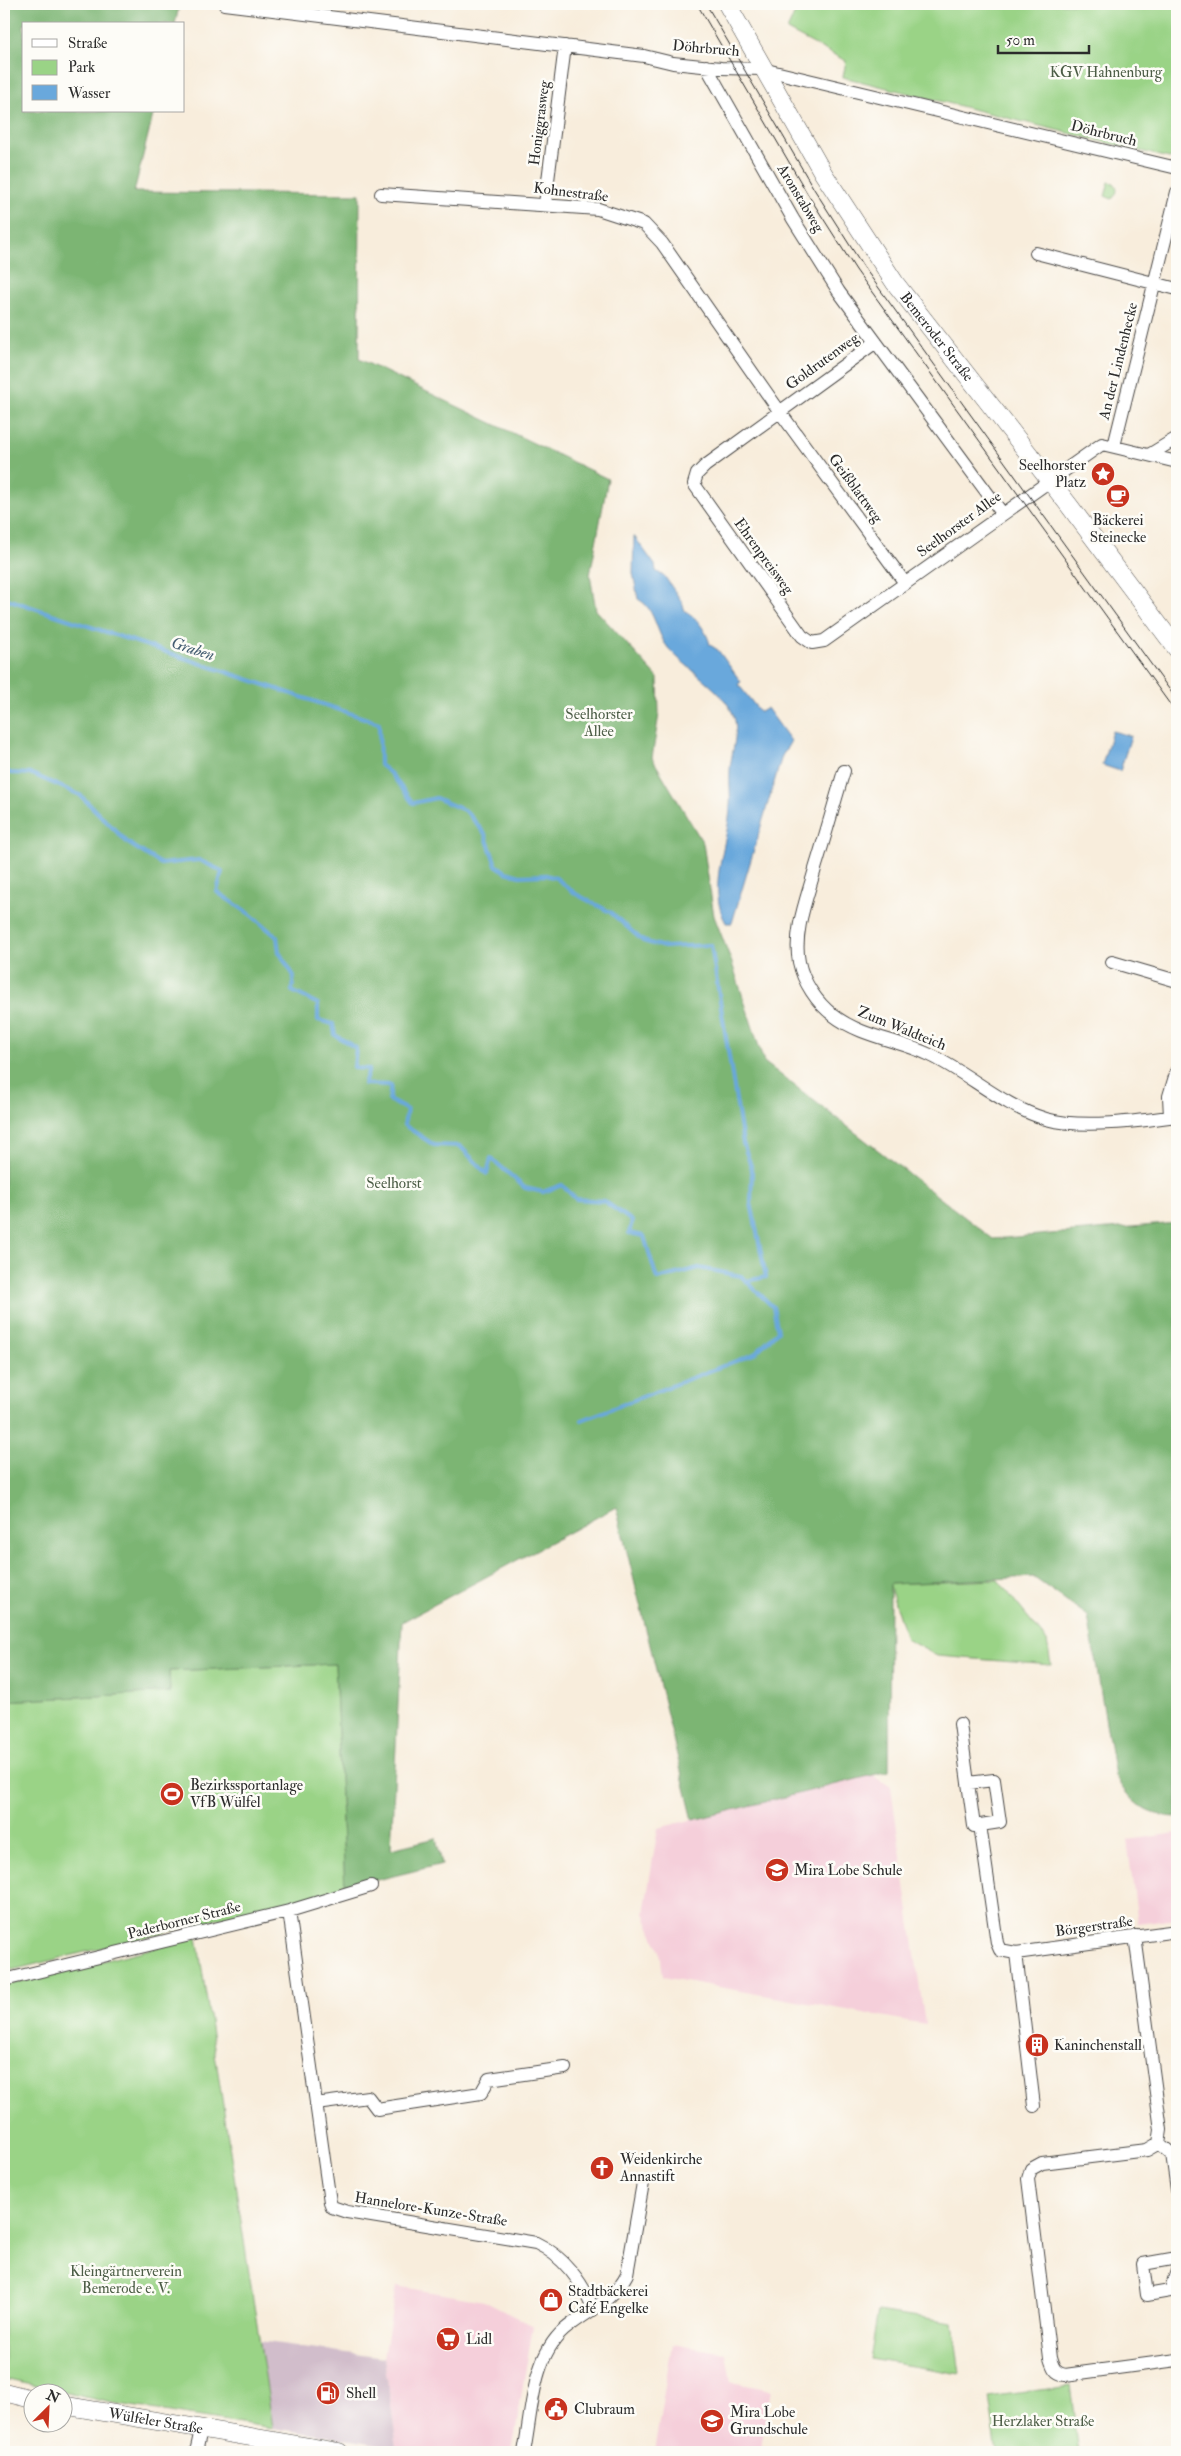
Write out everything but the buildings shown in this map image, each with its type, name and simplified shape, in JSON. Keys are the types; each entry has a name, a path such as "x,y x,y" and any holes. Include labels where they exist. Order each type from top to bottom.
{"main road":[{"name":"Bemeroder Straße","path":"727,4 762,69 823,173 885,268 1049,480 1177,650"},
{"path":"4,2392 22,2396"},
{"name":"Wülfeler Straße","path":"72,2407 338,2452"}],"street":[{"name":"Döhrbruch","path":"224,4 565,46 706,66 762,69 1177,168"},
{"name":"Honiggrasweg","path":"545,204 565,46"},
{"name":"Aronstabweg","path":"706,66 793,219 839,292 876,342"},
{"name":"An der Lindenhecke","path":"1114,446 1177,192"},
{"name":"Kohnestraße","path":"381,194 598,209 644,224 662,243 780,412"},
{"path":"1036,253 1177,289"},
{"name":"Goldrutenweg","path":"694,484 697,474 705,466 876,342 1002,513"},
{"name":"Geißblattweg","path":"780,412 905,583"},
{"path":"1149,455 1177,438"},
{"path":"1049,480 1102,444 1177,462"},
{"name":"Seelhorster Allee","path":"812,643 824,641 1049,480"},
{"name":"Ehrenpreisweg","path":"694,484 802,636 812,643"},
{"name":"Zum Waldteich","path":"844,771 802,916 798,941 799,962 805,980 818,1001 832,1015 852,1027 930,1055 1015,1107 1047,1119 1081,1124 1174,1116"},
{"path":"1112,962 1177,981"},
{"path":"1174,1116 1169,1096 1177,1070"},
{"path":"960,1724 968,1783 974,1826 1000,1822 994,1780 968,1783"},
{"path":"980,1825 996,1943 1000,1950 1016,1953 1034,2106"},
{"name":"Paderborner Straße","path":"4,1980 289,1912 371,1886"},
{"name":"Hannelore-Kunze-Straße","path":"289,1912 332,2207 347,2212 536,2243 554,2254 563,2263 587,2292 593,2310"},
{"name":"Börgerstraße","path":"1016,1953 1177,1931"},
{"path":"1135,1936 1161,2130 1159,2142 1147,2150 1042,2163 1031,2169 1028,2179 1050,2358 1053,2368 1058,2374 1065,2375 1177,2360"},
{"path":"316,2104 368,2096 377,2109 481,2093 489,2079 565,2068"},
{"path":"1159,2142 1172,2154 1177,2190"},
{"path":"524,2452 539,2368 545,2352 564,2330 605,2302 620,2287 627,2274 643,2183"},
{"path":"1177,2258 1143,2264 1147,2295 1170,2291 1177,2271"},
{"path":"196,2452 201,2430"}],"shaded area":[{"name":"Mira Lobe Schule","path":"873,1775 891,1787 925,2024 663,1977 660,1951 644,1913 658,1828"},
{"path":"1177,1833 1177,1918 1138,1923 1127,1840"},
{"path":"396,2286 484,2301 533,2326 512,2452 427,2452 397,2447 384,2358"},
{"name":"Shell","path":"259,2341 384,2358 397,2447 273,2428"},
{"name":"Mira Lobe Grundschule","path":"672,2344 726,2353 731,2382 771,2390 760,2452 654,2452"}],"green space":[{"name":"Seelhorst","path":"4,4 153,4 179,7 175,22 22,22 22,112 154,112 134,192 360,194 359,359 608,479 590,575 596,610 658,678 659,714 652,758 703,843 714,916 731,960 764,1062 993,1239 1177,1223 1177,1817 1157,1814 1140,1806 1127,1794 1115,1776 1088,1616 1033,1577 890,1584 889,1771 693,1820 616,1507 402,1622 391,1849 436,1838 442,1864 345,1888 335,1664 169,1671 170,1692 4,1701"},
{"name":"KGV Hahnenburg","path":"799,4 1177,4 1177,160 843,77 846,61 787,30"},
{"path":"1109,182 1114,183 1117,189 1112,199 1105,196"},
{"path":"998,1580 1047,1641 1051,1665 937,1656 906,1639 889,1584"},
{"name":"Bezirkssportanlage VfB Wülfel","path":"335,1664 345,1888 4,1972 4,1701 170,1692 169,1671"},
{"name":"Kleingärtnerverein Bemerode e. V.","path":"197,1937 273,2428 112,2403 72,2394 72,2384 26,2384 4,2379 4,1986"},
{"path":"878,2311 953,2322 960,2374 870,2359"},
{"name":"Herzlaker Straße","path":"1070,2386 1079,2452 997,2452 989,2397"}],"water":[{"path":"634,536 655,565 656,571 665,577 682,602 685,611 701,625 710,645 718,650 741,682 738,684 760,712 767,708 791,741 782,756 732,923 726,923 720,909 718,881 730,808 730,770 736,727 735,720 728,705 713,688 677,657 664,643 648,608 638,599 633,573"},
{"path":"1112,731 1131,736 1120,771 1102,765"}],"waterway":[{"name":"Graben","path":"4,598 379,723 380,765 391,774 413,803 436,798 466,811 485,834 496,865 506,872 520,876 546,875 556,878 576,894 610,912 643,941 664,947 711,945 743,1143 752,1169 751,1203 766,1277 746,1281"},
{"path":"4,770 10,773 32,774 80,795 128,843 161,864 199,860 222,871 217,892 250,914 277,937 279,952 294,976 292,991 318,1004 318,1020 333,1024 335,1035 356,1048 354,1068 369,1069 364,1084 391,1085 389,1100 407,1110 404,1125 434,1145 460,1146 487,1174 491,1158 525,1188 543,1192 562,1185 576,1199 604,1201 632,1221 629,1233 644,1236 657,1279 699,1268 741,1276 773,1307 778,1331 754,1354 582,1420"}],"tram line":[{"path":"697,4 807,193 856,270 1177,714"},
{"path":"706,4 814,189 863,266 1177,700"}],"place":[{"name":"Seelhorster Platz","path":"1103,474"},
{"name":"Bäckerei Steinecke","path":"1118,496"},
{"name":"Bezirkssportanlage VfB Wülfel","path":"172,1794"},
{"name":"Mira Lobe Schule","path":"777,1870"},
{"name":"Kaninchenstall","path":"1037,2045"},
{"name":"Weidenkirche Annastift","path":"602,2168"},
{"name":"Stadtbäckerei Café Engelke","path":"551,2300"},
{"name":"Lidl","path":"448,2339"},
{"name":"Shell","path":"328,2393"},
{"name":"Clubraum","path":"556,2409"},
{"name":"Mira Lobe Grundschule","path":"712,2421"}]}
